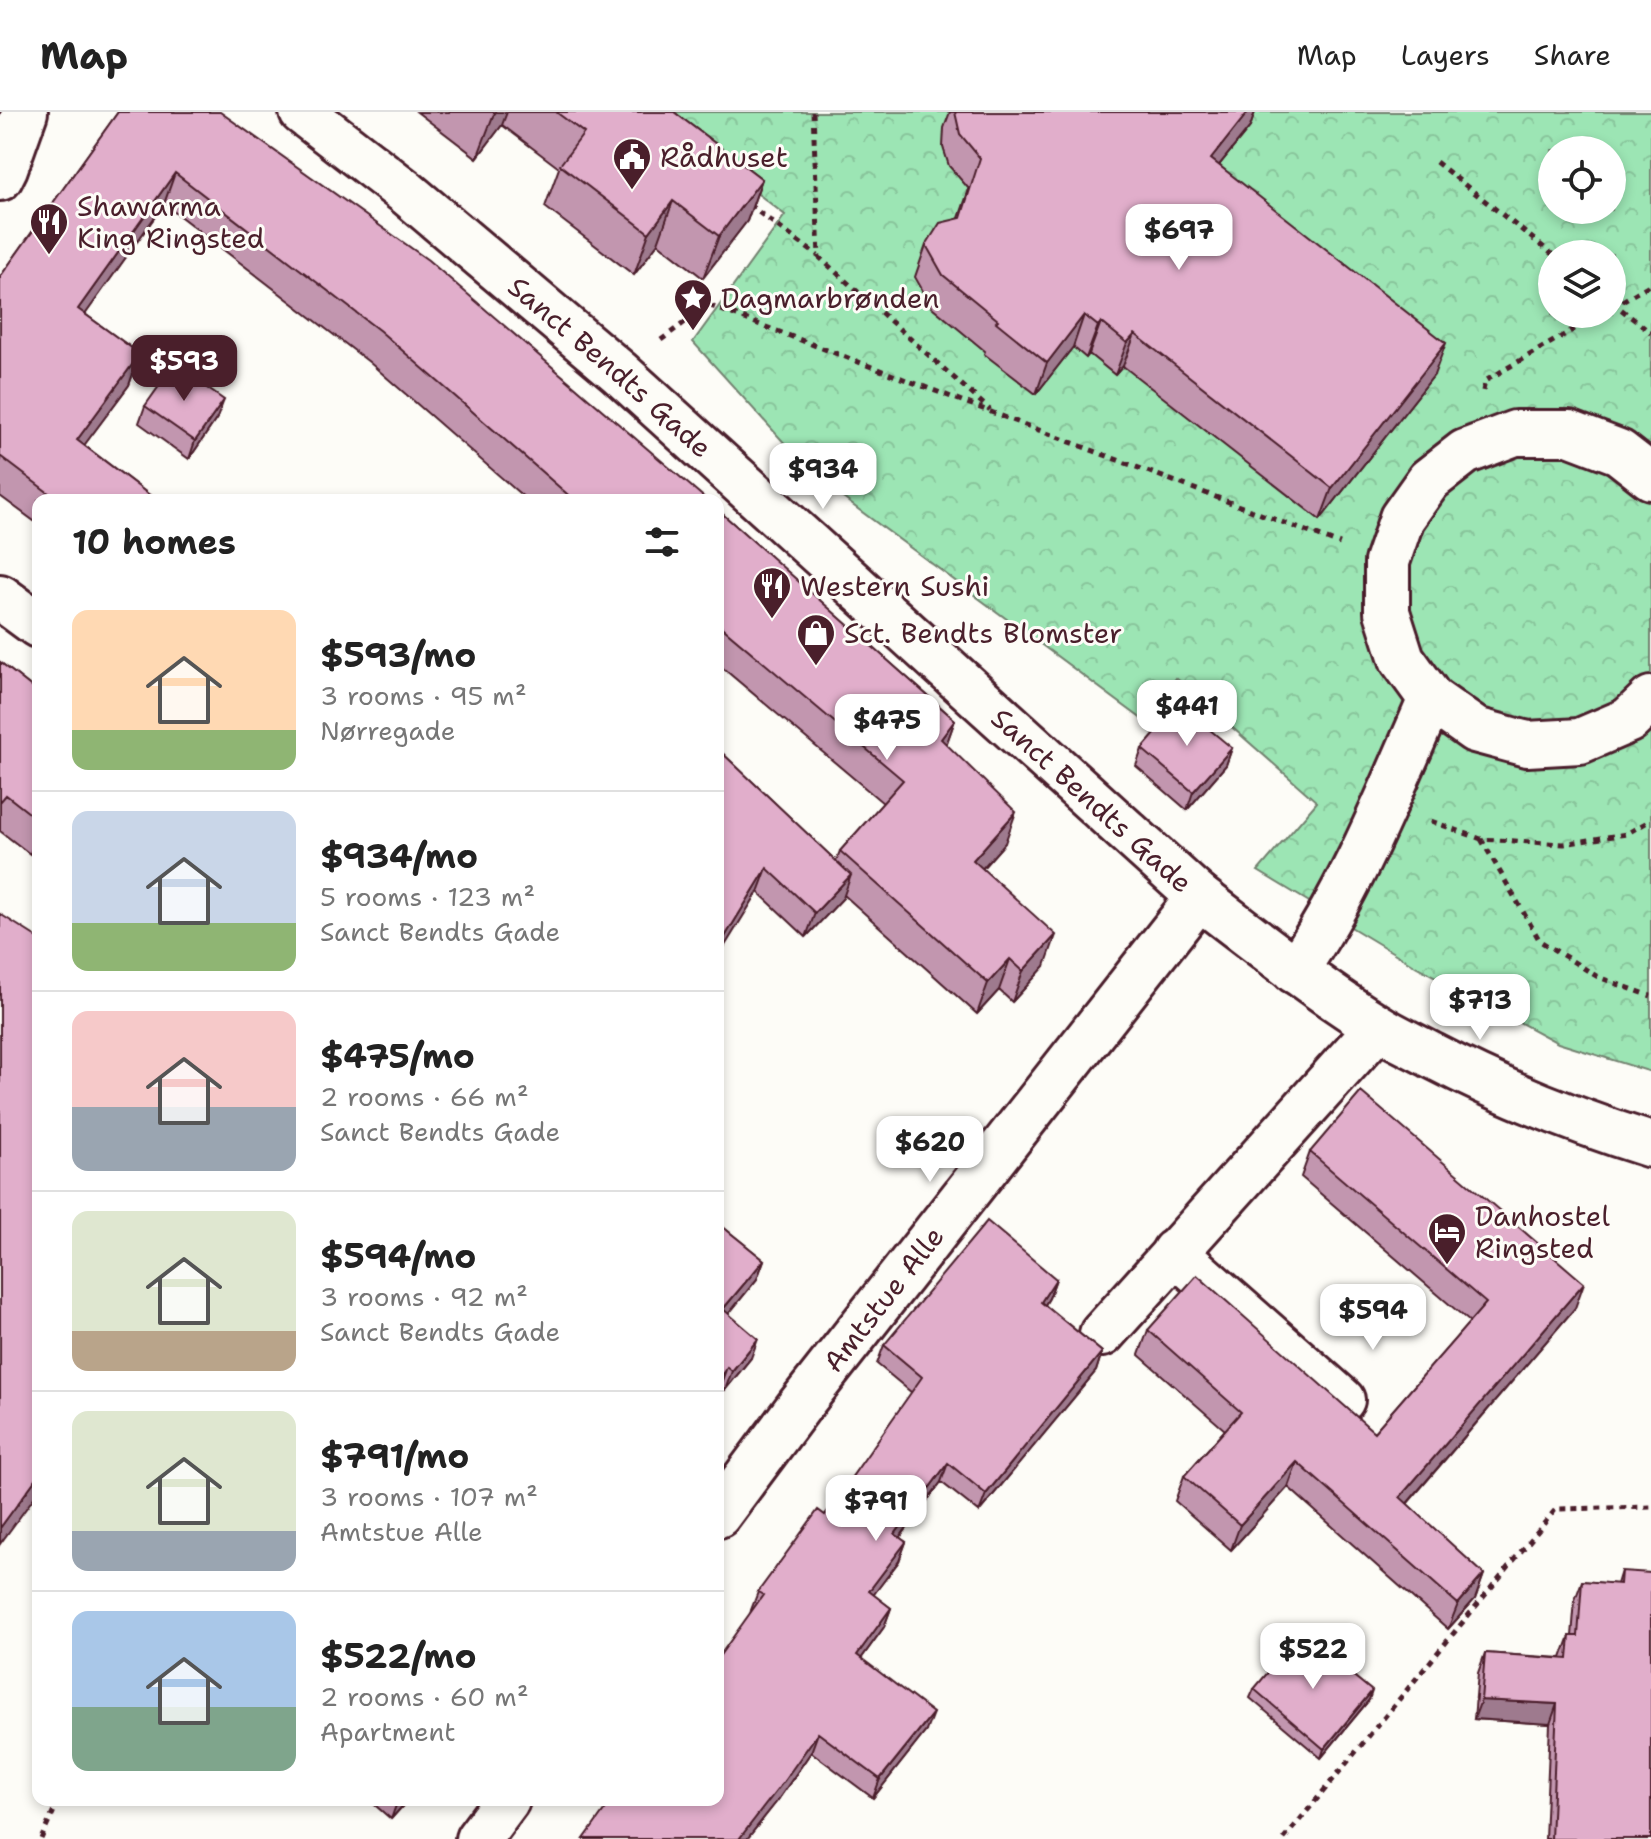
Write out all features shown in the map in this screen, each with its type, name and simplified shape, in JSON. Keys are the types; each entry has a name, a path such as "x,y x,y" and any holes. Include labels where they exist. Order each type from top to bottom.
{"street":[{"path":"0,178 25,112"},
{"name":"Sanct Bendts Gade","path":"302,112 407,193 619,372 1199,897 1295,971 1378,1027 1455,1068 1531,1103 1598,1129 1651,1145"},
{"path":"1651,477 1619,452 1569,433 1515,433 1465,452 1429,480 1402,518 1387,562 1387,612 1402,659 1431,699 1475,730 1527,744 1580,741 1629,720 1651,699"},
{"path":"0,597 32,621"},
{"path":"1295,971 1321,933 1385,804 1431,699"},
{"name":"Amtstue Alle","path":"724,1507 800,1405 1199,897"},
{"path":"1102,1334 1378,1027"},
{"path":"1174,1252 1342,1400"},
{"path":"478,1839 503,1806"}],"path":[{"path":"813,112 819,257"},
{"path":"1436,162 1538,243"},
{"path":"747,203 819,257 994,414"},
{"path":"1626,298 1651,284"},
{"path":"619,372 708,305 1387,562"},
{"path":"1626,315 1651,333"},
{"path":"1465,452 1485,381 1576,328"},
{"path":"1385,804 1481,839 1564,844 1626,834 1651,820"},
{"path":"1481,839 1540,941 1598,977 1651,996"},
{"path":"1284,1839 1556,1509 1651,1507"},
{"path":"41,1839 56,1806"}],"green space":[{"path":"653,112 1651,112 1651,1072 1558,1043 1417,967 1258,871 1317,802 1176,678 1146,722 816,478 693,342 785,215"}],"building":[{"path":"118,112 220,112 428,260 700,494 567,494 380,331 175,173 78,309 140,354 77,440 148,494 50,494 0,456 0,277"},
{"path":"556,112 674,112 762,179 719,236 673,201 649,233 560,165 584,133"},
{"path":"955,112 1248,112 1211,159 1446,343 1332,488 1135,334 1127,343 1101,322 1098,326 1084,315 1047,363 943,275 926,245 940,223 961,218 980,158 960,134"},
{"path":"174,365 224,400 195,441 145,406"},
{"path":"724,515 955,720 941,739 1016,812 973,860 1056,935 1023,971 1010,959 988,983 840,851 903,780 724,629"},
{"path":"0,662 32,687 32,815 6,795 0,802"},
{"path":"1180,705 1232,748 1193,792 1142,749"},
{"path":"724,755 851,875 815,913 767,868 724,938"},
{"path":"0,914 32,934 32,1484 0,1528"},
{"path":"1361,1092 1584,1283 1400,1497 1484,1574 1458,1604 1297,1462 1240,1525 1184,1476 1241,1412 1148,1330 1197,1275 1374,1432 1486,1303 1310,1152"},
{"path":"987,1221 1056,1279 1041,1302 1102,1352 986,1494 948,1463 895,1534 906,1542 869,1591 891,1608 857,1655 933,1713 880,1779 818,1733 739,1839 584,1839 608,1806 724,1806 724,1650 763,1595 758,1592 818,1510 825,1515 922,1377 884,1345"},
{"path":"724,1228 764,1260 724,1308"},
{"path":"724,1310 758,1339 732,1371 727,1367 724,1371"},
{"path":"1621,1571 1651,1573 1651,1839 1551,1839 1557,1704 1481,1700 1485,1653 1568,1659 1570,1636 1578,1636 1582,1581 1620,1584"},
{"path":"1301,1633 1372,1691 1324,1749 1254,1689"}],"place":[{"name":"Rådhuset","path":"632,191"},
{"name":"Shawarma King Ringsted","path":"49,256"},
{"name":"Dagmarbrønden","path":"693,332"},
{"name":"Western Sushi","path":"772,620"},
{"name":"Sct. Bendts Blomster","path":"816,667"},
{"name":"Danhostel Ringsted","path":"1447,1266"}]}
